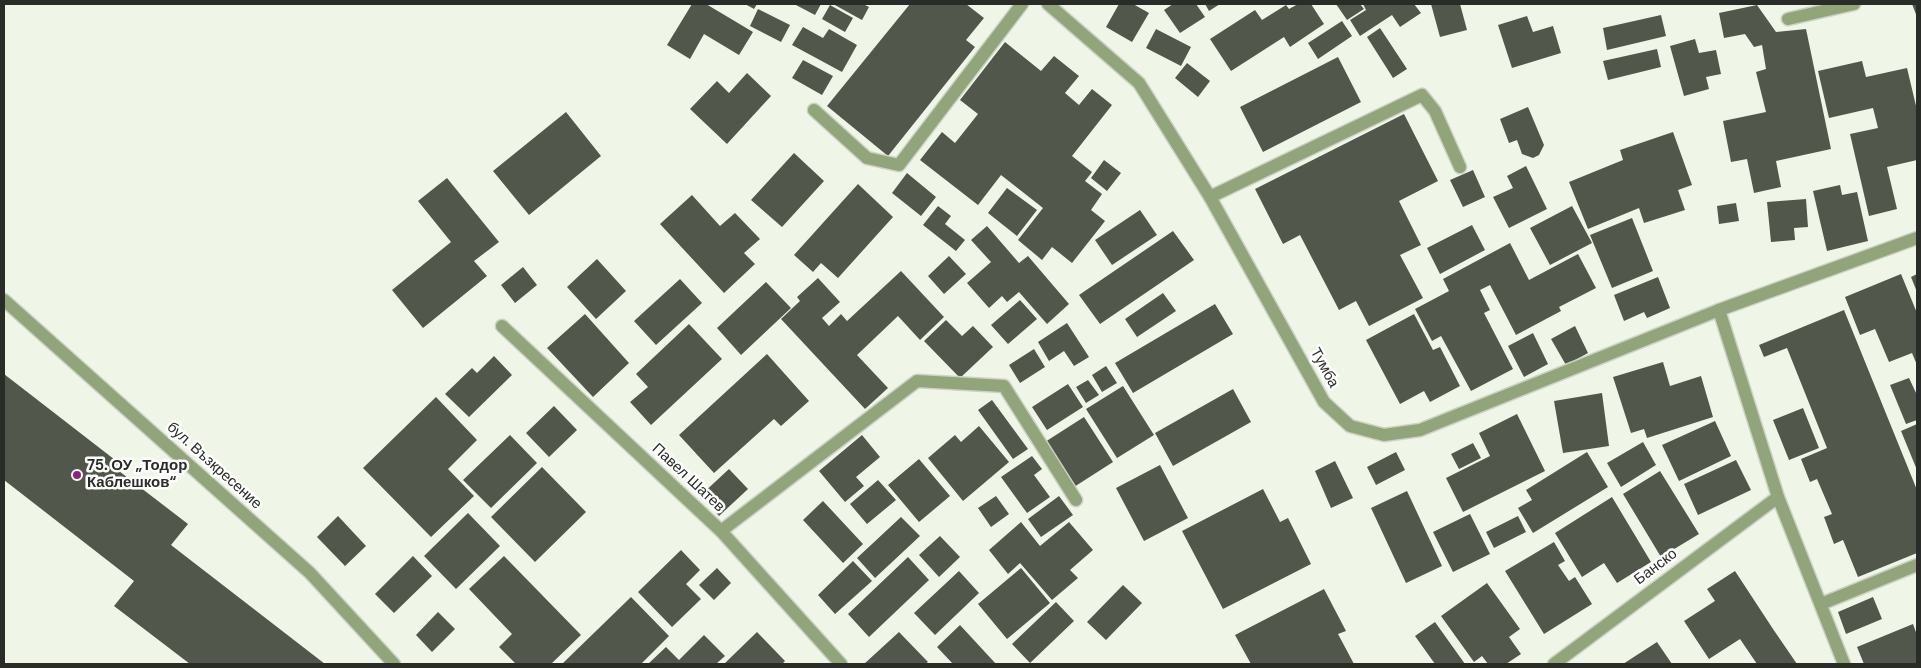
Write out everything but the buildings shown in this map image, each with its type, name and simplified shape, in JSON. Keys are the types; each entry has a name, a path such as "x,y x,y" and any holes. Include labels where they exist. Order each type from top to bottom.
{"street":[{"path":"814,110 867,158 899,165 1022,4"},
{"name":"Тумба","path":"1048,4 1139,83 1210,197 1324,402 1350,426 1384,435 1420,430 1719,310"},
{"path":"1788,19 1854,4"},
{"path":"1210,197 1422,95 1435,111 1460,167"},
{"path":"1844,664 1778,497 1719,310 1917,238"},
{"name":"бул. Възкресение","path":"4,300 310,573 394,664"},
{"name":"Павел Шатев","path":"502,326 721,531 841,664"},
{"path":"721,531 917,381 1004,386 1076,500"},
{"name":"Банско","path":"1554,664 1778,497"},
{"path":"1820,604 1917,565"}],"place":[{"name":"75. ОУ „Тодор Каблешков“","path":"77,475"}]}
